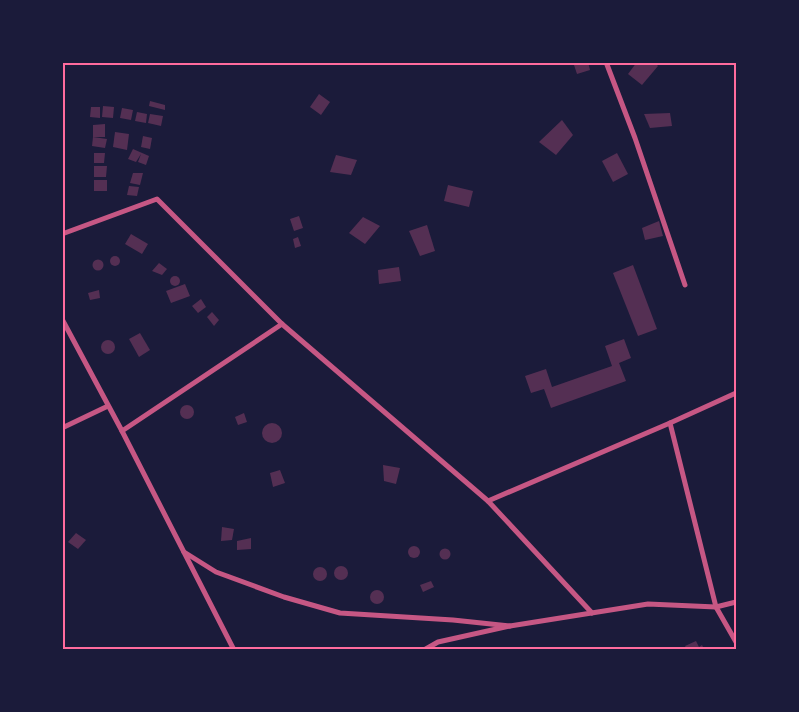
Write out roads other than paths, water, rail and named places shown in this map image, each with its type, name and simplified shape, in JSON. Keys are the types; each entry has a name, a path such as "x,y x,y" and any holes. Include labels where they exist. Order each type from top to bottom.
{"street":[{"path":"606,62 635,138 686,285"},
{"path":"62,234 157,199 282,324 488,501 592,613"},
{"path":"62,319 65,332 122,432 234,650"},
{"path":"122,432 282,324"},
{"path":"488,501 736,393"},
{"path":"62,428 108,406"},
{"path":"670,423 716,607 736,642"},
{"path":"184,552 216,572 284,597 340,613 453,620 510,626"},
{"path":"424,650 438,642 510,626 648,604 716,607 736,602"}]}
